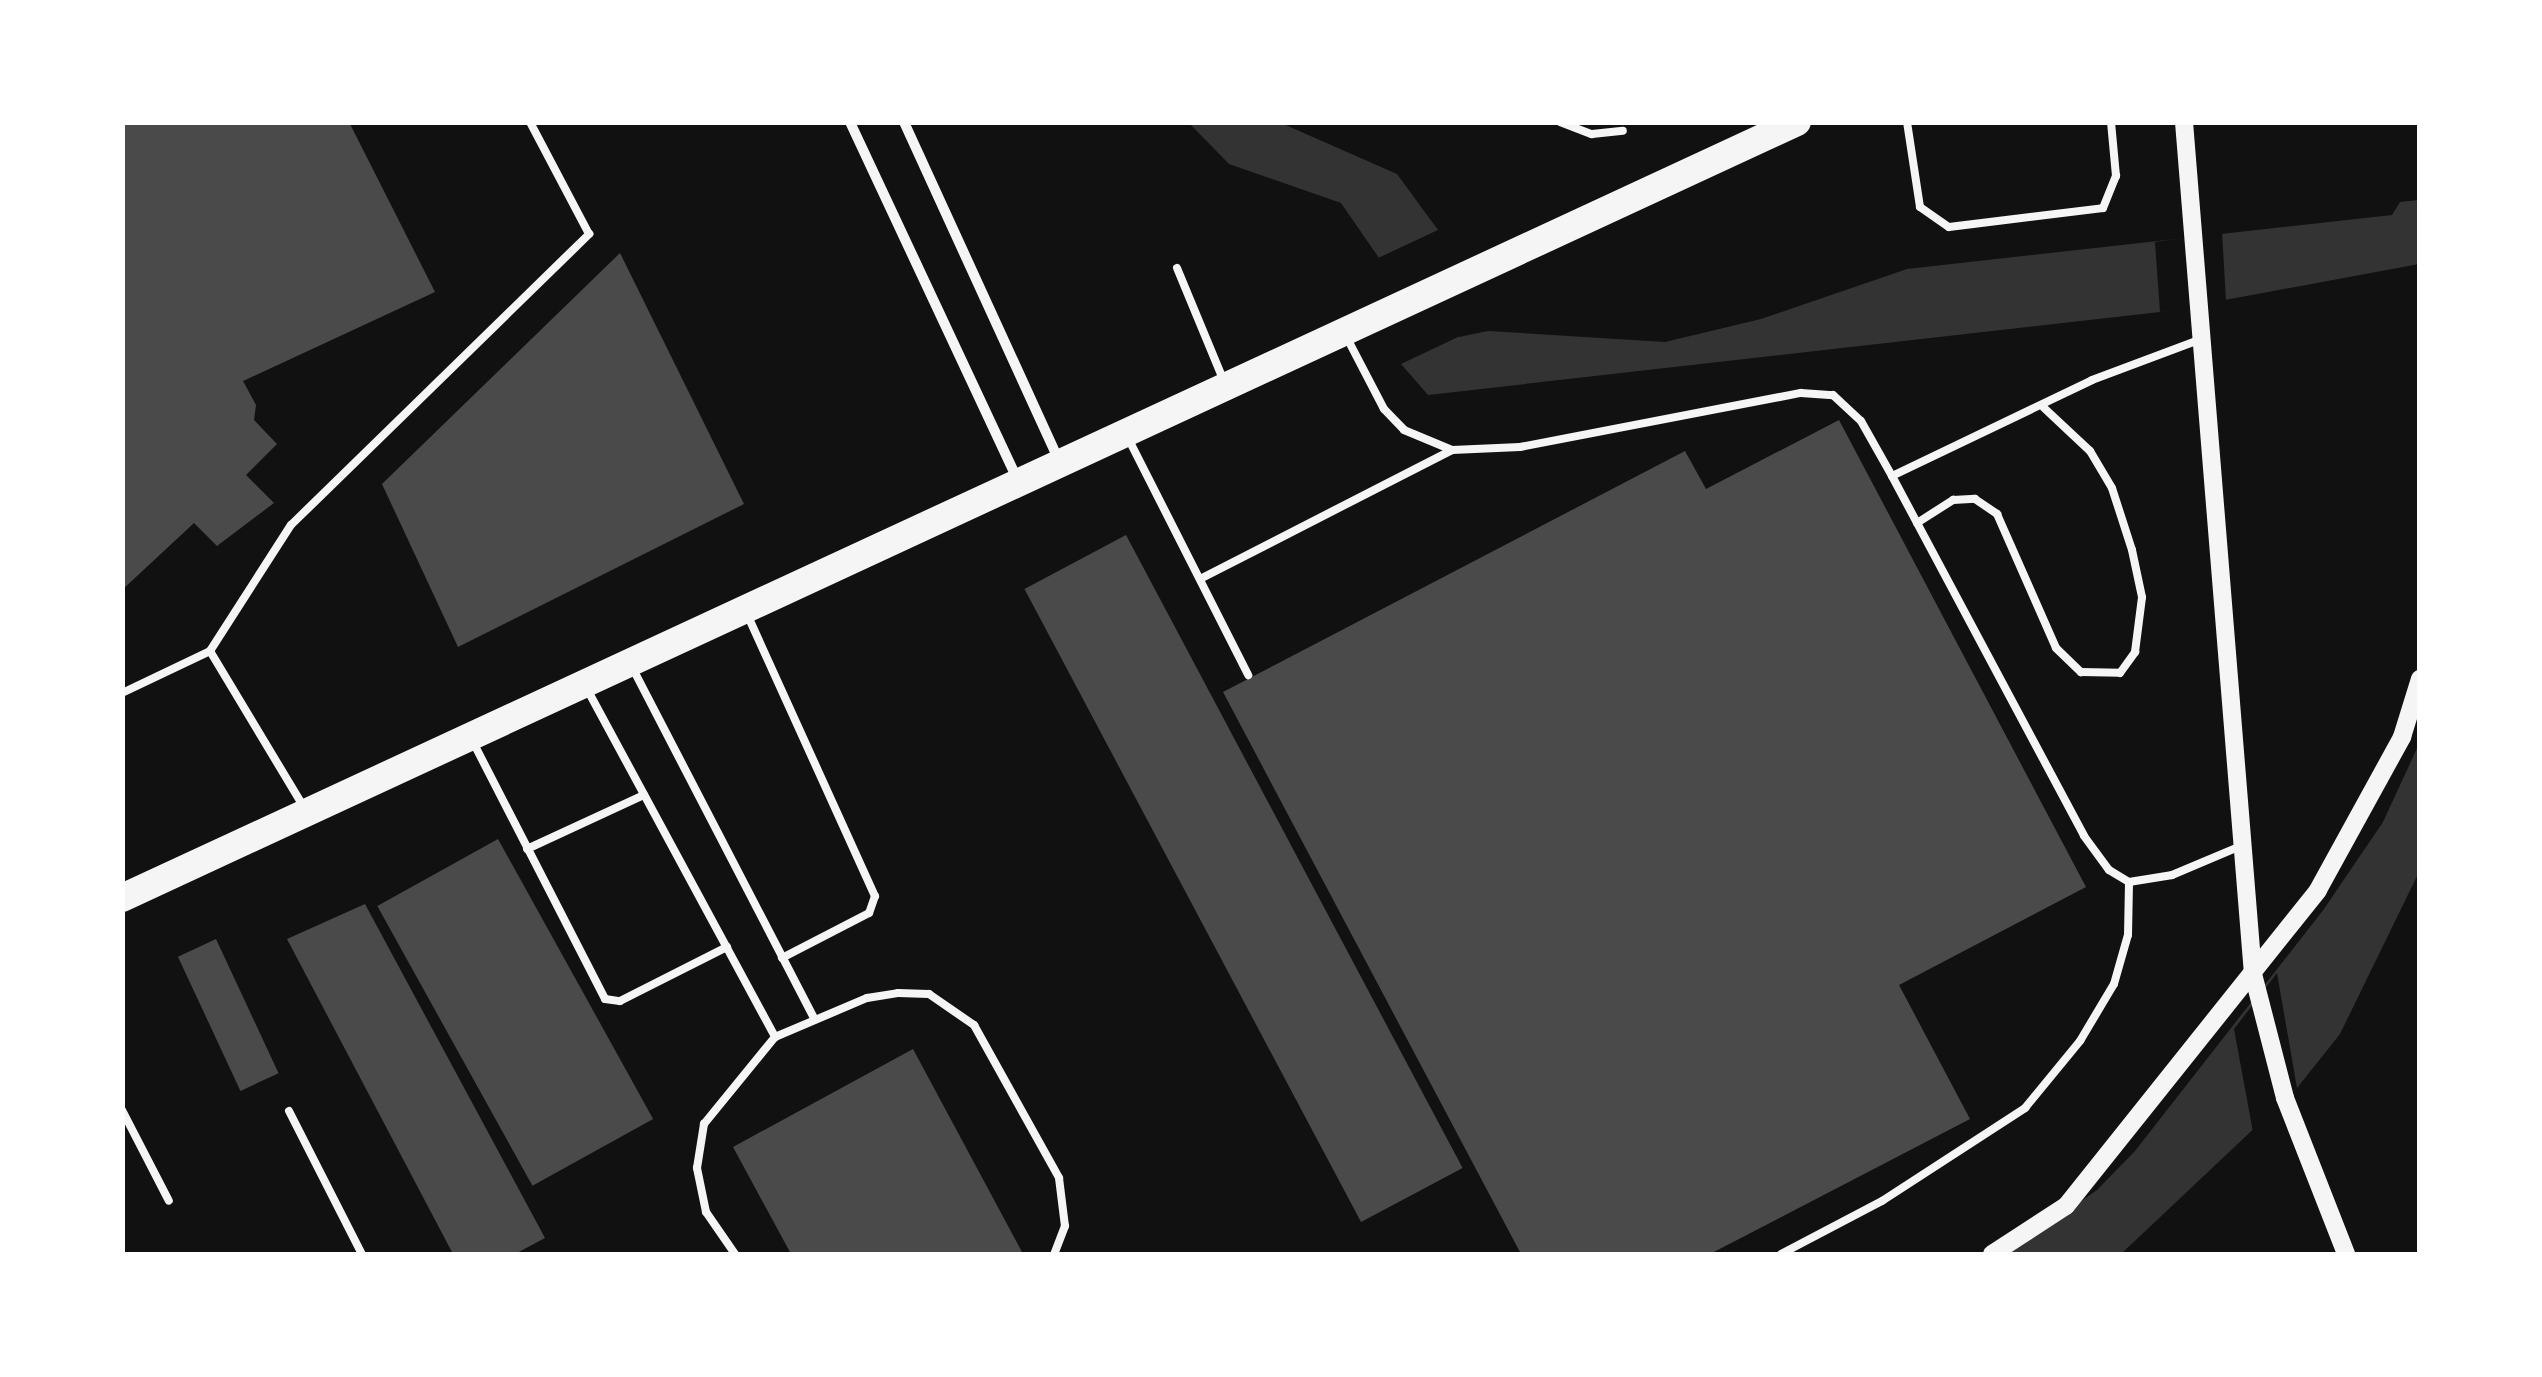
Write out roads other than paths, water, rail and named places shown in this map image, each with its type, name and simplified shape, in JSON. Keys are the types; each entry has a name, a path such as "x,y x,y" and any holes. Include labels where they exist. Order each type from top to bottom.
{"highway":[{"path":"122,898 628,660 1346,334 1797,122"}],"street":[{"path":"850,122 1019,482"},
{"path":"904,122 1061,464"},
{"path":"2182,125 2196,236 2253,974 2285,1098 2346,1254"},
{"path":"1992,1254 2066,1206 2318,890 2402,737 2420,679"}],"lane":[{"path":"122,693 210,651 292,525 590,234 530,122"},
{"path":"1560,122 1592,134 1623,131"},
{"path":"1907,122 1920,207 1929,219 1949,227 2103,208 2116,176 2111,122"},
{"path":"1177,268 1227,388"},
{"path":"1346,334 1384,409 1404,430 1452,450"},
{"path":"1892,476 2044,408 2092,380 2204,338"},
{"path":"1200,579 1452,450 1520,447 1801,392 1832,394 1860,421 2084,836 2109,870 2129,882 2172,875 2242,845"},
{"path":"1917,523 1953,500 1975,498 1997,514 2056,648 2081,672 2120,672 2135,652 2142,597 2132,550 2112,488 2090,452 2044,408"},
{"path":"1126,434 1248,675"},
{"path":"744,608 876,896 869,913 782,958"},
{"path":"210,651 306,812"},
{"path":"628,660 814,1018"},
{"path":"583,682 774,1037"},
{"path":"469,734 606,998 620,1001 727,947"},
{"path":"526,849 644,795"},
{"path":"1780,1254 1882,1201 2025,1108 2080,1041 2114,984 2128,935 2129,882"},
{"path":"735,1254 706,1212 697,1168 704,1124 774,1037 867,998 929,994 974,1025 1058,1178 1065,1226 1054,1254"},
{"path":"122,1110 169,1201"},
{"path":"289,1111 362,1254"}]}
